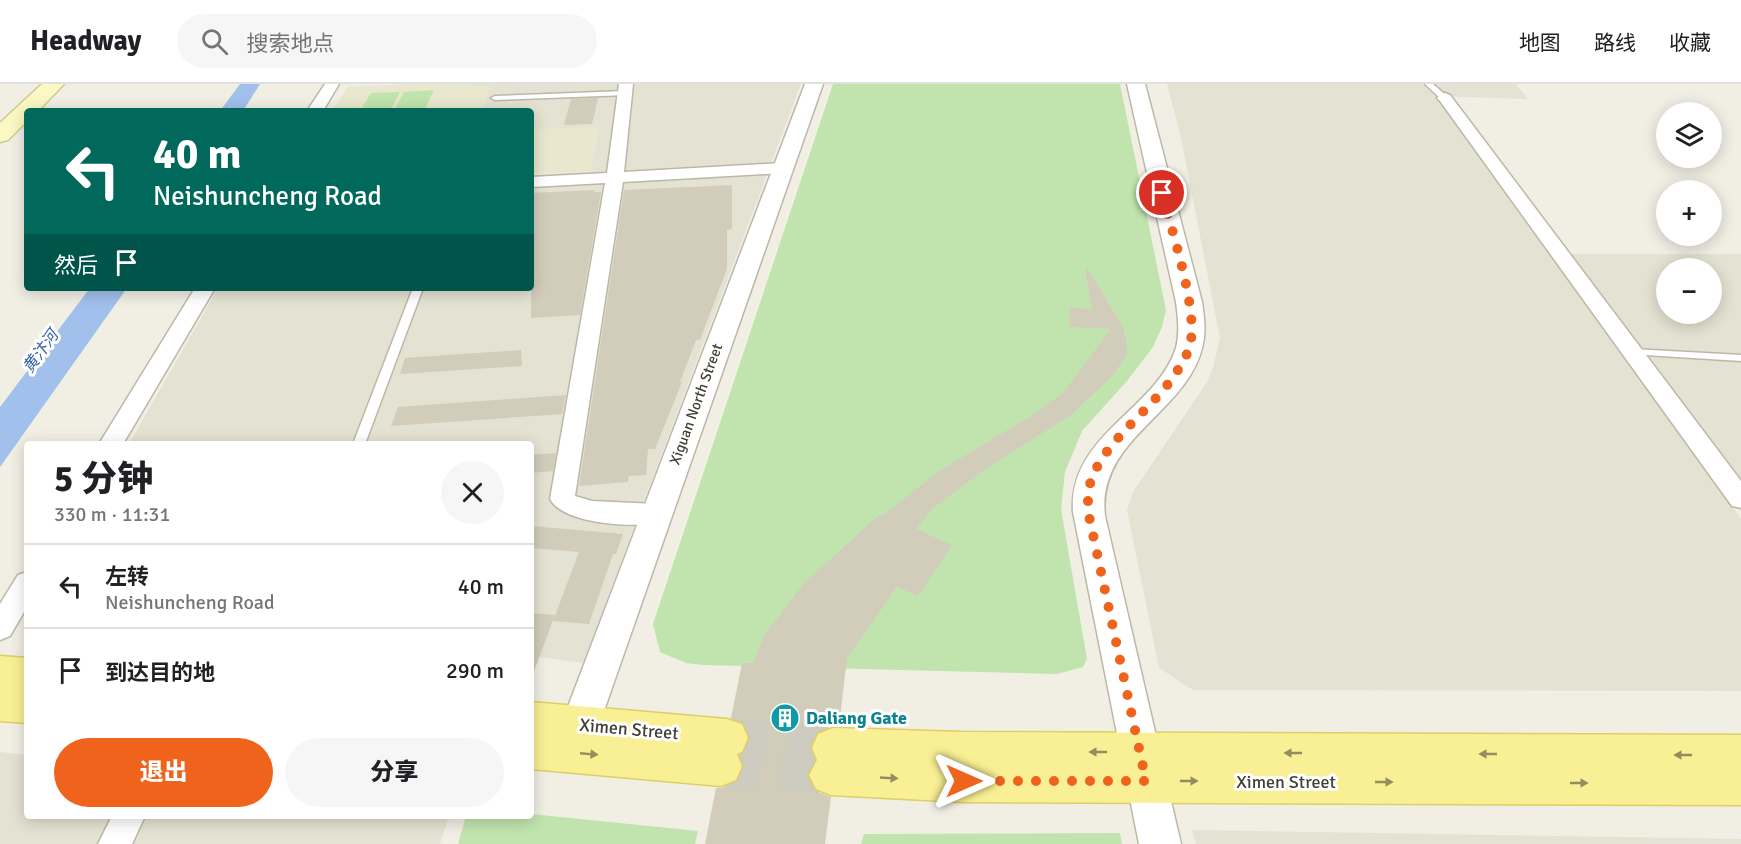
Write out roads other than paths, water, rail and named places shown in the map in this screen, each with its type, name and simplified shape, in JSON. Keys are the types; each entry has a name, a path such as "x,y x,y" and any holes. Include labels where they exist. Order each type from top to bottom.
{"main road":[{"path":"29,108 54,84"},
{"path":"44,108 69,84"},
{"path":"0,135 24,112"},
{"path":"0,149 24,127"},
{"path":"0,673 24,675"},
{"path":"0,703 24,705"},
{"name":"Ximen Street","path":"534,721 580,725 724,752 534,749"},
{"name":"Ximen Street","path":"832,761 910,780 1143,767 1741,755"},
{"name":"Ximen Street","path":"1143,767 1741,784"}],"street":[{"path":"317,108 332,84"},
{"name":"Xiguan North Street","path":"580,725 814,84"},
{"path":"1136,84 1192,325 1187,356 1165,390 1113,445 1099,465 1090,484 1088,500 1089,516 1160,844"},
{"path":"625,88 615,177 562,499 567,505 579,509 656,514"},
{"path":"1445,98 1741,499"},
{"path":"534,182 783,168"},
{"path":"113,441 203,291"},
{"path":"0,628 24,588"},
{"path":"115,844 128,819"}],"lane":[{"path":"1429,84 1445,98"},
{"path":"495,98 625,88"},
{"path":"360,441 417,291"},
{"path":"1633,352 1741,358"}],"water":[{"path":"240,84 260,84 245,108 222,108"},
{"path":"88,291 125,291 0,467 0,407"}],"tunnel":[{"path":"727,738 833,748"},
{"path":"721,766 831,775"}],"place":[{"name":"Daliang Gate","path":"785,718"}],"water label":[{"name":"黄汴河","path":"40,351"}]}
